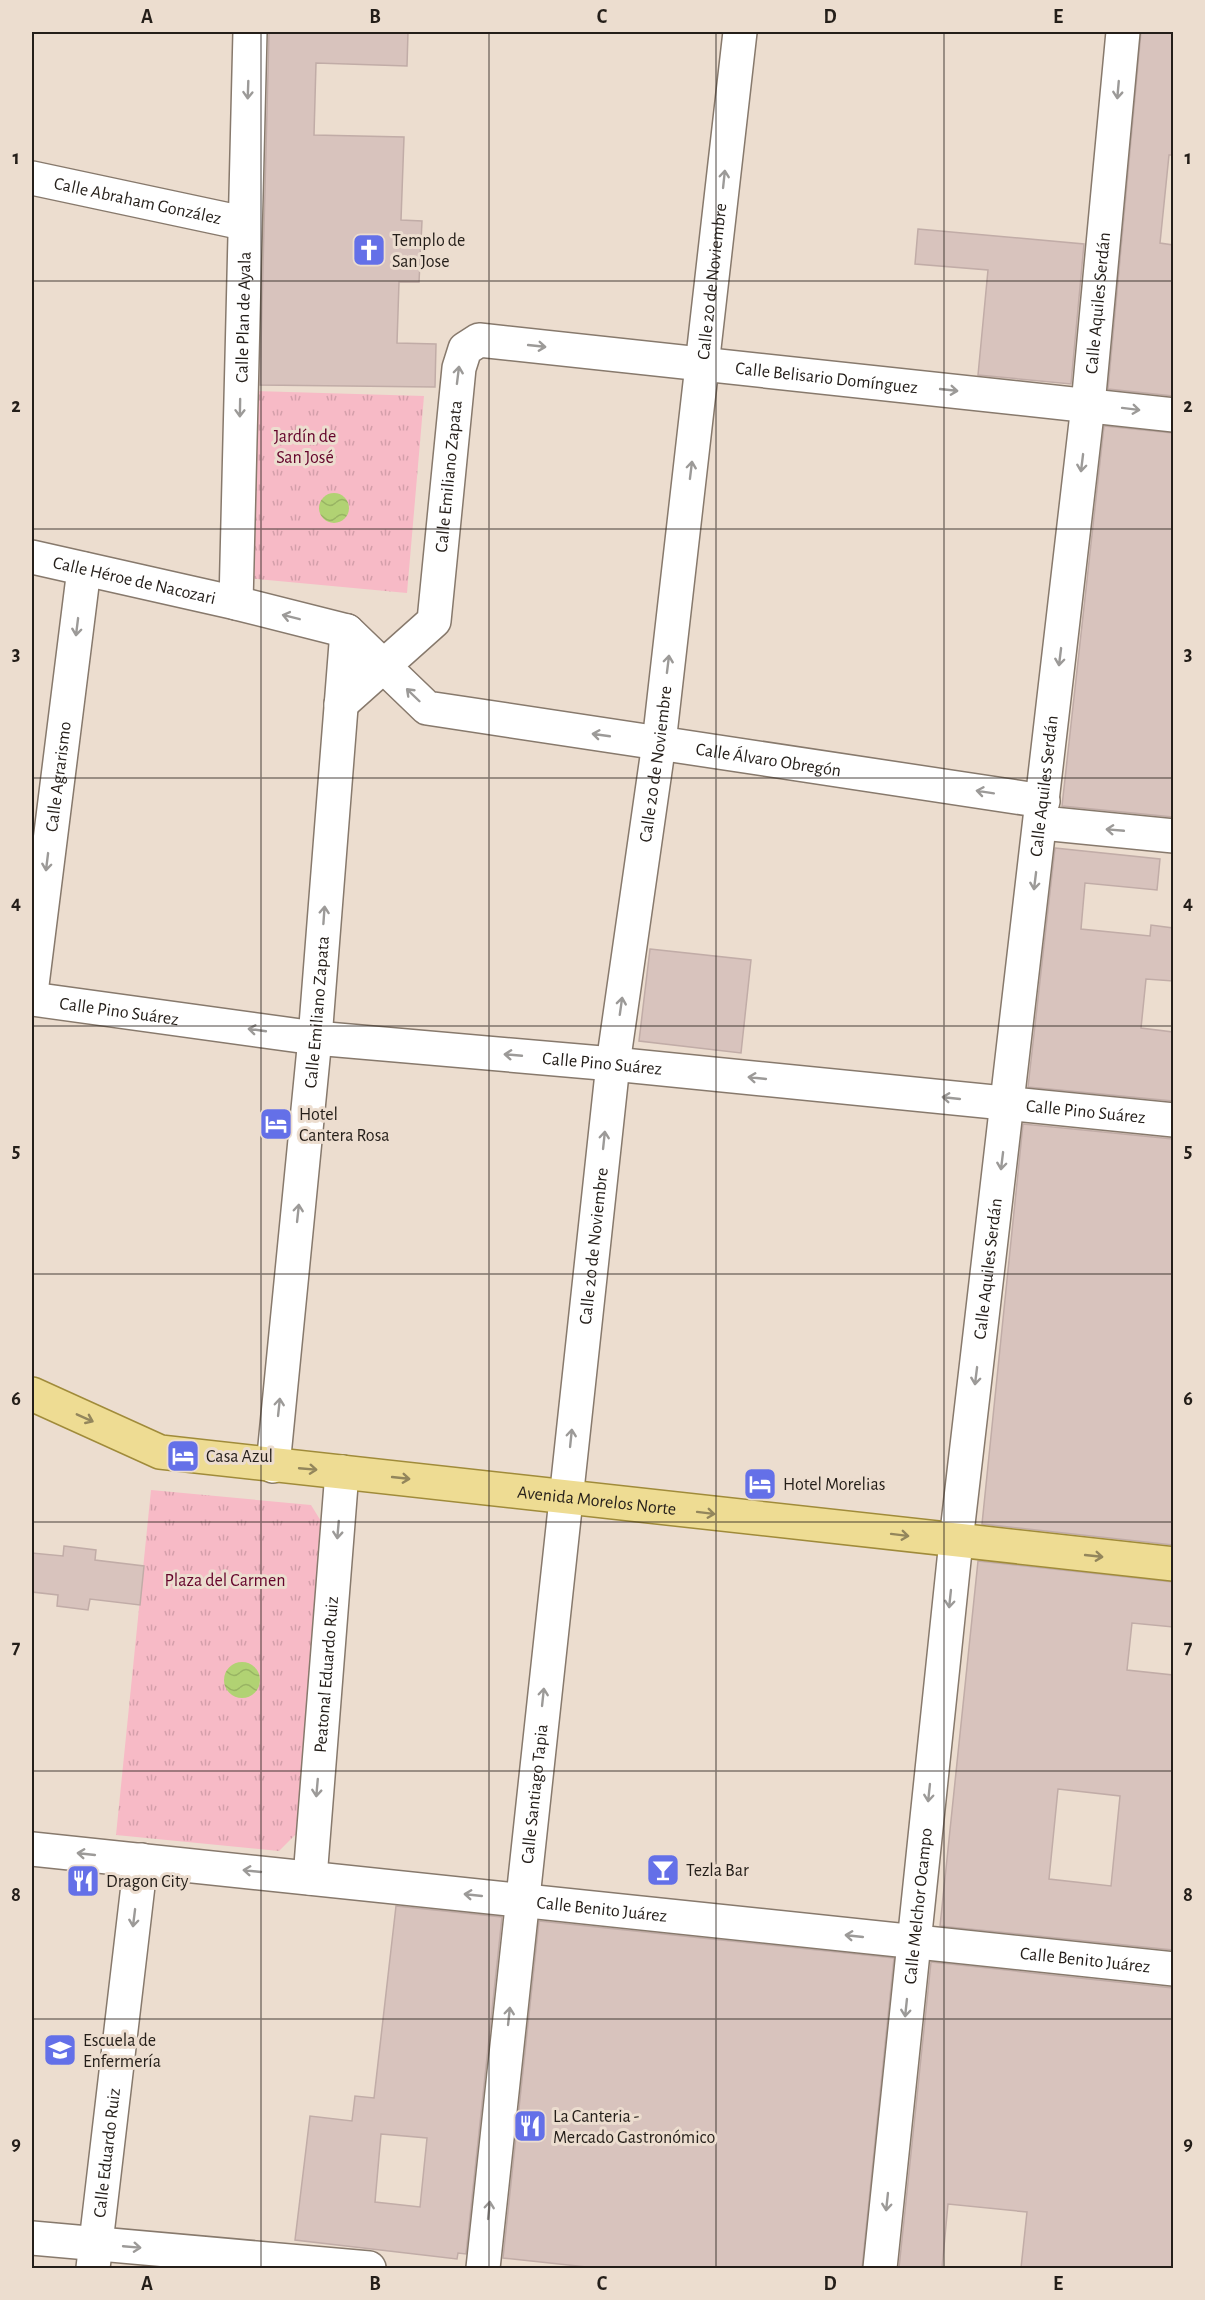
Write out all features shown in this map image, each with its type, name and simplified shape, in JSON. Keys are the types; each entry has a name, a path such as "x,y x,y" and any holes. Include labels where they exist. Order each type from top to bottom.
{"main road":[{"name":"Avenida Morelos Norte","path":"32,1395 160,1452 1173,1564"}],"street":[{"name":"Calle Plan de Ayala","path":"236,603 243,223 250,32"},
{"name":"Calle 20 de Noviembre","path":"565,1496 613,1064 659,743 740,32"},
{"name":"Calle Aquiles Serdán","path":"956,1541 1009,1103 1088,405 1123,32"},
{"name":"Calle Abraham González","path":"32,178 243,223"},
{"name":"Calle Belisario Domínguez","path":"479,340 1173,415"},
{"name":"Calle Emiliano Zapata","path":"385,665 434,621 459,368 465,349 479,340"},
{"name":"Calle Héroe de Nacozari","path":"32,556 347,631"},
{"name":"Calle Agrarismo","path":"32,985 84,569"},
{"name":"Calle Emiliano Zapata","path":"273,1466 315,1038 347,631"},
{"name":"Calle Álvaro Obregón","path":"347,631 385,665 427,708 659,743 1173,836"},
{"path":"341,704 385,665"},
{"name":"Calle Pino Suárez","path":"32,999 315,1038 613,1064 1173,1120"},
{"name":"Peatonal Eduardo Ruiz","path":"310,1878 342,1472"},
{"name":"Calle Santiago Tapia","path":"483,2268 565,1496"},
{"name":"Calle Melchor Ocampo","path":"880,2268 912,1942 956,1541"},
{"name":"Calle Benito Juárez","path":"32,1849 1173,1969"},
{"name":"Calle Eduardo Ruiz","path":"94,2256 141,1860"},
{"path":"32,2238 94,2256 369,2268"}],"green space":[{"name":"Jardín de San José","path":"255,391 424,396 407,593 247,578"},
{"name":"Plaza del Carmen","path":"151,1490 311,1505 329,1534 302,1828 279,1851 116,1835"}],"water":[{"path":"334,493 345,497 349,508 345,519 334,523 323,519 319,508 323,497"},
{"path":"242,1662 255,1667 260,1680 255,1693 242,1698 229,1693 224,1680 229,1667"}],"building":[{"path":"269,32 408,32 407,66 316,63 314,135 404,137 401,220 422,221 419,282 399,282 397,343 436,344 435,387 260,385"},
{"path":"1141,32 1173,32 1173,155 1169,155 1160,243 1173,245 1173,396 1108,389"},
{"path":"918,229 1084,244 1071,384 978,375 988,270 915,264"},
{"path":"1104,426 1173,433 1173,817 1062,806"},
{"path":"1055,848 1160,859 1157,890 1085,883 1081,929 1150,936 1151,925 1173,928 1173,981 1146,979 1141,1028 1173,1032 1173,1101 1028,1087"},
{"path":"650,949 751,960 741,1053 639,1041"},
{"path":"1023,1124 1173,1139 1173,1545 982,1524"},
{"path":"64,1546 96,1550 95,1560 144,1566 140,1605 90,1599 88,1610 57,1606 58,1595 32,1592 32,1553 63,1556"},
{"path":"978,1561 1173,1582 1173,1627 1132,1623 1127,1670 1173,1675 1173,1950 940,1926","holes":["1058,1789 1120,1796 1111,1886 1049,1879"]},
{"path":"396,1906 502,1917 466,2254 458,2253 457,2259 295,2240 310,2116 352,2121 355,2096 374,2098","holes":["381,2134 427,2138 420,2207 375,2202"]},
{"path":"539,1921 894,1958 862,2268 596,2268 503,2258"},
{"path":"931,1962 1173,1988 1173,2268 1021,2268 1027,2212 948,2204 942,2268 899,2268"}],"place":[{"name":"Templo de San Jose","path":"369,250"},
{"name":"Hotel Cantera Rosa","path":"276,1124"},
{"name":"Casa Azul","path":"183,1456"},
{"name":"Hotel Morelias","path":"760,1484"},
{"name":"Tezla Bar","path":"663,1870"},
{"name":"Dragon City","path":"83,1881"},
{"name":"Escuela de Enfermería","path":"60,2050"},
{"name":"La Canteria - Mercado Gastronómico","path":"530,2126"}]}
